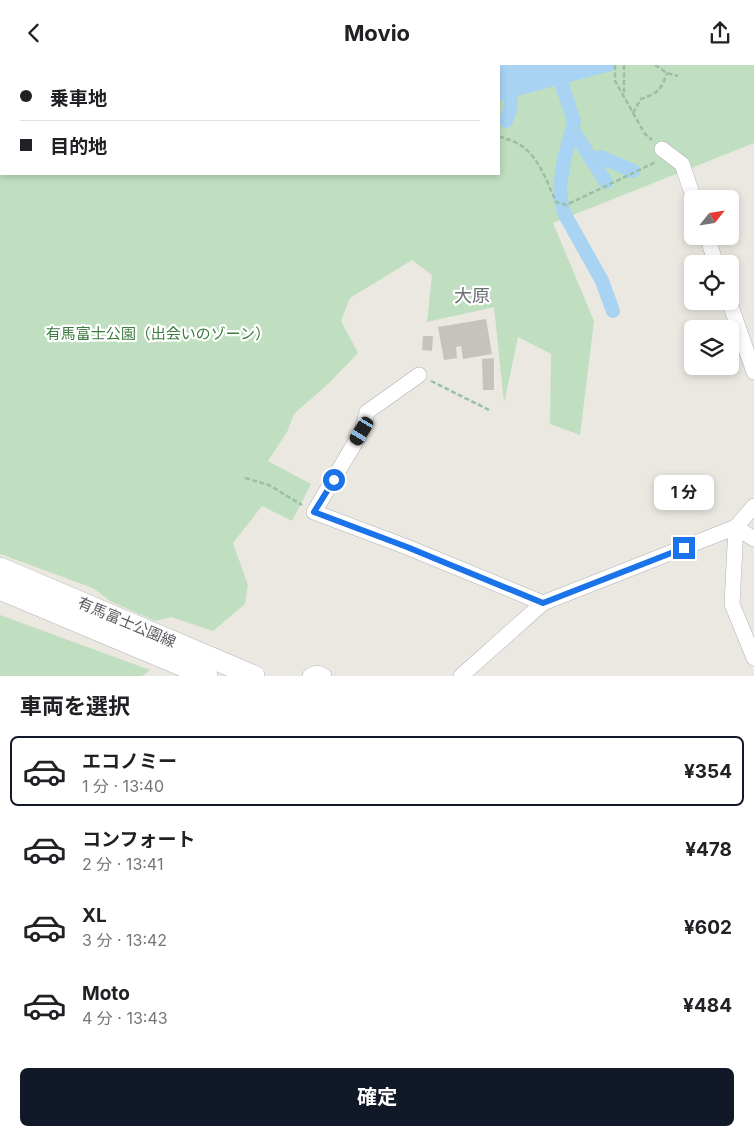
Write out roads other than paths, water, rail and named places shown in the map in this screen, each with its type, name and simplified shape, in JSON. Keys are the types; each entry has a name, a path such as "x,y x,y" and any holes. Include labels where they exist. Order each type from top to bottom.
{"main road":[{"name":"有馬富士公園線","path":"0,568 254,676"},
{"name":"有馬富士公園線","path":"0,589 207,676"}],"street":[{"path":"662,149 682,164 691,190"},
{"path":"732,310 754,372"},
{"path":"419,375 367,412 362,431 314,512 407,547 543,603"},
{"path":"461,676 543,603 736,527 754,507"},
{"path":"736,527 754,539"},
{"path":"736,527 732,604 754,658"},
{"path":"310,676 317,673 324,676"}],"water":[{"path":"500,65 614,65 615,70 500,101"}],"waterway":[{"path":"561,82 574,121 564,160 560,187 561,200 564,213 602,281 613,311"},
{"path":"506,121 511,99"},
{"path":"573,130 606,182"},
{"path":"591,159 601,157 633,171"}],"district":[{"name":"大原","path":"472,295"}],"park label":[{"name":"有馬富士公園（出会いのゾーン）","path":"158,333"}]}
